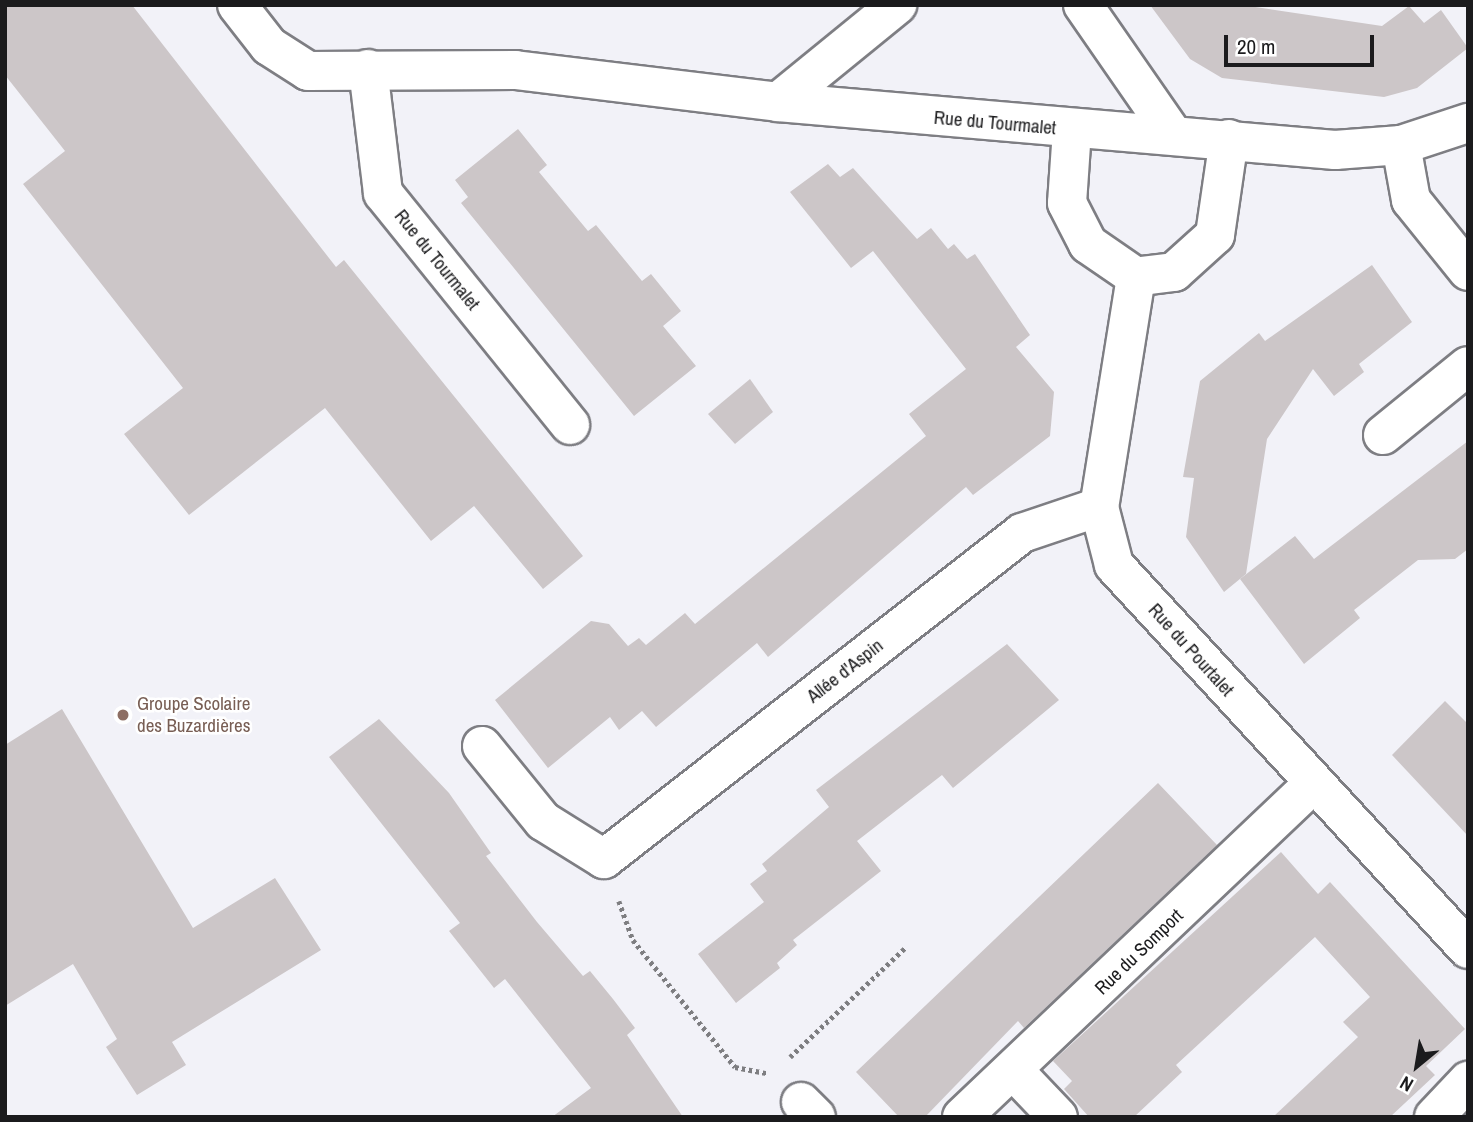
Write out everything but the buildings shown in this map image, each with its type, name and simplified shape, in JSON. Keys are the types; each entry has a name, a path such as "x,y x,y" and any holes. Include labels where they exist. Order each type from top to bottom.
{"street":[{"name":"Rue du Tourmalet","path":"237,5 269,46 309,71 515,70 778,102 1072,130 1171,132 1335,150 1401,145 1468,123"},
{"path":"778,102 897,5"},
{"path":"1083,5 1171,132"},
{"name":"Rue du Tourmalet","path":"368,69 383,192 570,425"},
{"path":"1072,130 1067,203 1088,244 1136,277 1174,272 1215,235 1229,139"},
{"path":"1401,145 1411,201 1468,271"},
{"name":"Rue du Pourtalet","path":"1136,277 1099,507 1114,565 1313,784 1468,949"},
{"path":"1383,435 1468,366"},
{"name":"Allée d'Aspin","path":"604,859 1022,533 1099,507"},
{"path":"482,746 543,821 604,859"},
{"name":"Rue du Somport","path":"962,1117 1015,1072 1313,784"},
{"path":"1015,1072 1058,1117"},
{"path":"1434,1117 1468,1081"}],"path":[{"path":"604,859 633,940 735,1067 772,1074 809,1109"},
{"path":"772,1074 906,947"}],"place":[{"name":"Groupe Scolaire des Buzardières","path":"123,715"}]}
